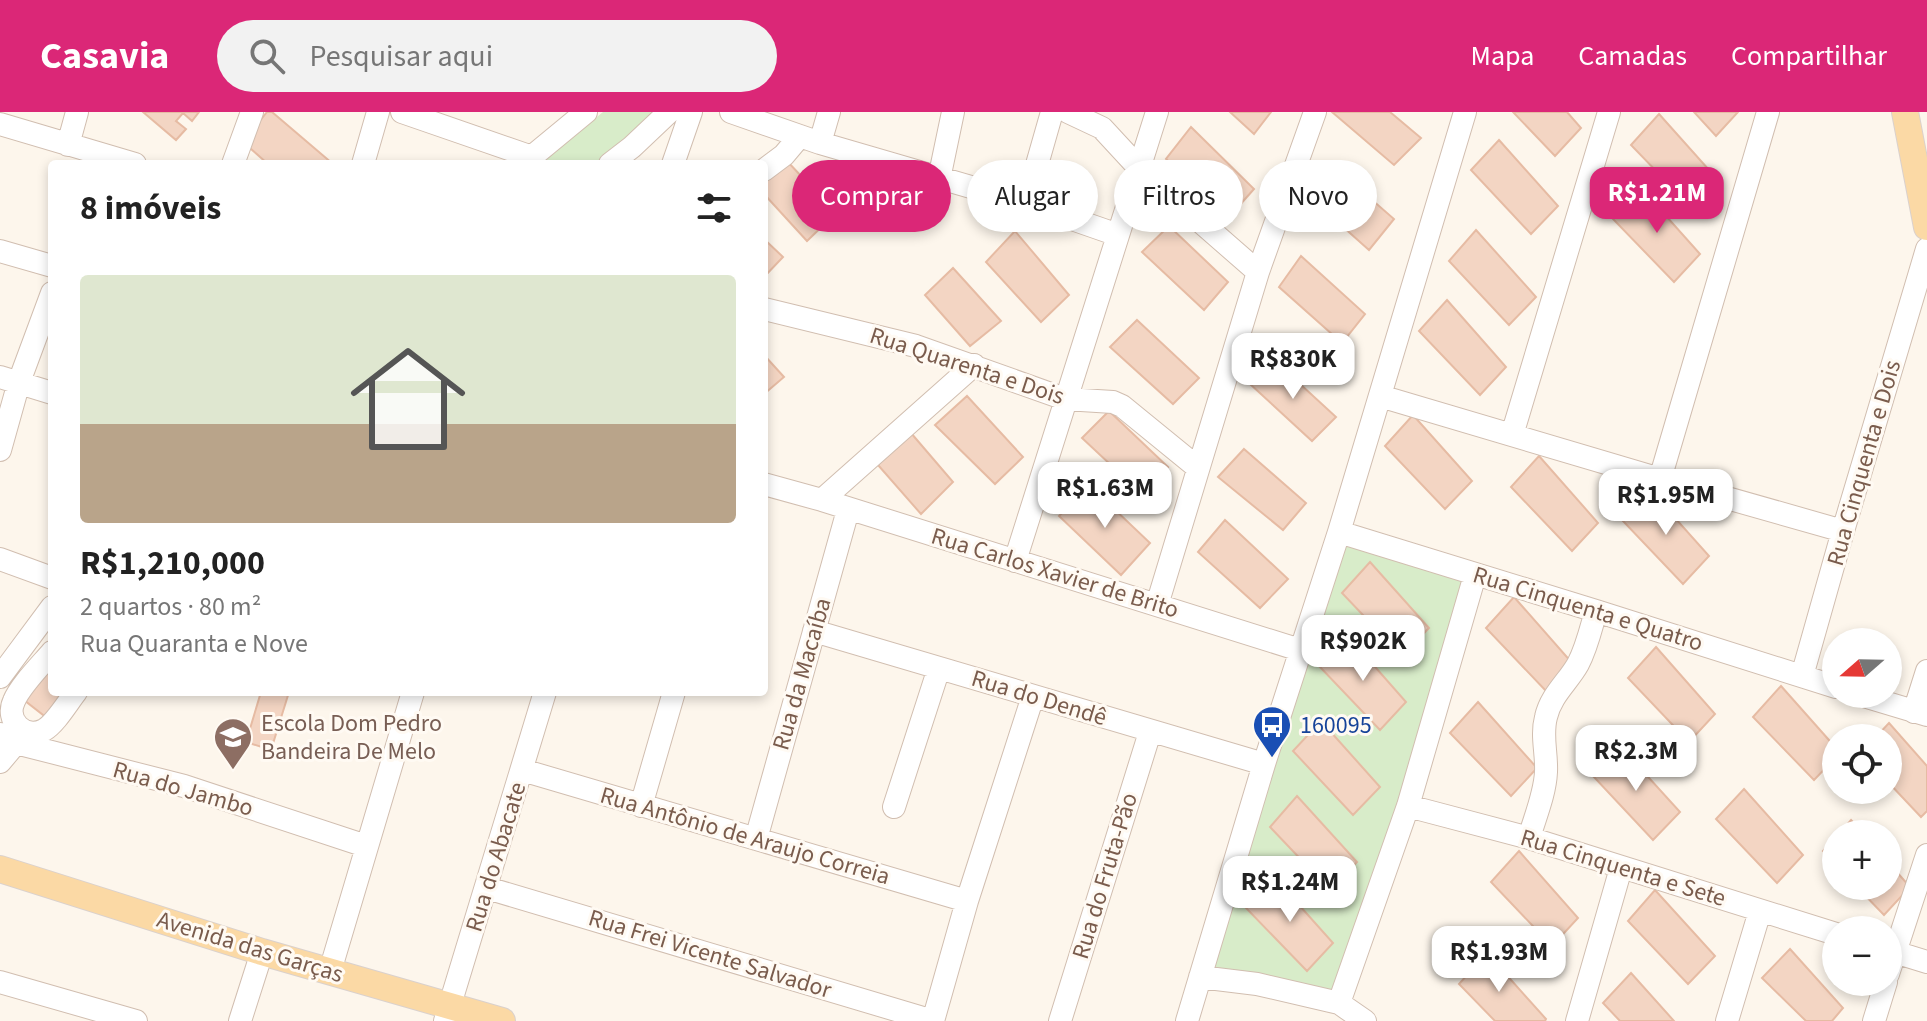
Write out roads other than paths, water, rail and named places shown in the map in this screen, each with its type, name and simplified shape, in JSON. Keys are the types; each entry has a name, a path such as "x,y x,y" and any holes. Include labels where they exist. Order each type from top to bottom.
{"main road":[{"path":"1913,120 1927,227"},
{"name":"Avenida das Garças","path":"0,869 330,971 448,1013 502,1021"}],"street":[{"path":"68,145 77,112"},
{"path":"234,160 252,112"},
{"path":"364,160 378,112"},
{"path":"402,112 528,160 586,112"},
{"path":"615,160 669,112"},
{"path":"674,160 691,112"},
{"path":"731,112 878,160"},
{"path":"768,167 810,139 829,112"},
{"path":"943,160 953,112"},
{"path":"1038,160 1052,112"},
{"path":"1068,112 1102,128 1132,160"},
{"path":"1142,160 1157,112"},
{"path":"1157,605 1258,272 1315,112"},
{"path":"1187,1021 1465,112"},
{"path":"1512,435 1609,112"},
{"path":"1660,479 1768,112"},
{"path":"0,124 68,145 93,158"},
{"path":"1098,228 1118,235"},
{"path":"1015,561 1119,232"},
{"path":"1212,232 1258,272"},
{"name":"Rua Cinquenta e Dois","path":"1802,676 1927,249"},
{"path":"0,251 48,265"},
{"path":"0,450 10,379 48,301"},
{"name":"Rua Quarenta e Dois","path":"768,310 916,346 1065,399 1113,402 1198,468"},
{"path":"822,500 974,365"},
{"path":"10,379 48,392"},
{"path":"1380,396 1843,531"},
{"name":"Rua Carlos Xavier de Brito","path":"768,485 1300,650"},
{"name":"Rua da Macaíba","path":"756,839 848,510"},
{"name":"Rua Cinquenta e Quatro","path":"1339,532 1822,682"},
{"path":"0,559 48,577"},
{"path":"1339,1003 1408,806 1475,575"},
{"path":"1529,838 1545,783 1547,768 1543,732 1546,714 1555,694 1576,667 1596,611"},
{"path":"0,677 48,612"},
{"name":"Rua do Dendê","path":"814,631 1264,764"},
{"path":"48,657 14,700 11,710 13,722 27,731 45,729 73,696"},
{"path":"894,807 939,668"},
{"path":"1920,713 1927,671"},
{"path":"330,971 412,696"},
{"name":"Rua do Abacate","path":"448,1013 544,696"},
{"path":"641,806 673,696"},
{"path":"933,1021 967,901 1033,696"},
{"name":"Rua do Fruta-Pão","path":"1060,1021 1150,732"},
{"path":"0,762 8,739"},
{"name":"Rua do Jambo","path":"8,739 184,786 366,846"},
{"name":"Rua Antônio de Araujo Correia","path":"522,770 967,901"},
{"name":"Rua Cinquenta e Sete","path":"1408,806 1529,838 1822,930"},
{"path":"1902,922 1927,855"},
{"path":"1577,1021 1621,868"},
{"name":"Rua Frei Vicente Salvador","path":"487,888 933,1021"},
{"path":"1727,1021 1760,911"},
{"path":"240,1021 262,952"},
{"path":"1902,954 1927,962"},
{"path":"1200,977 1257,984 1339,1003 1365,1021"},
{"path":"0,982 136,1021"},
{"path":"1874,1021 1882,996"}],"place":[{"name":"160095","path":"1272,759"},
{"name":"Escola Dom Pedro Bandeira De Melo","path":"233,771"}]}
